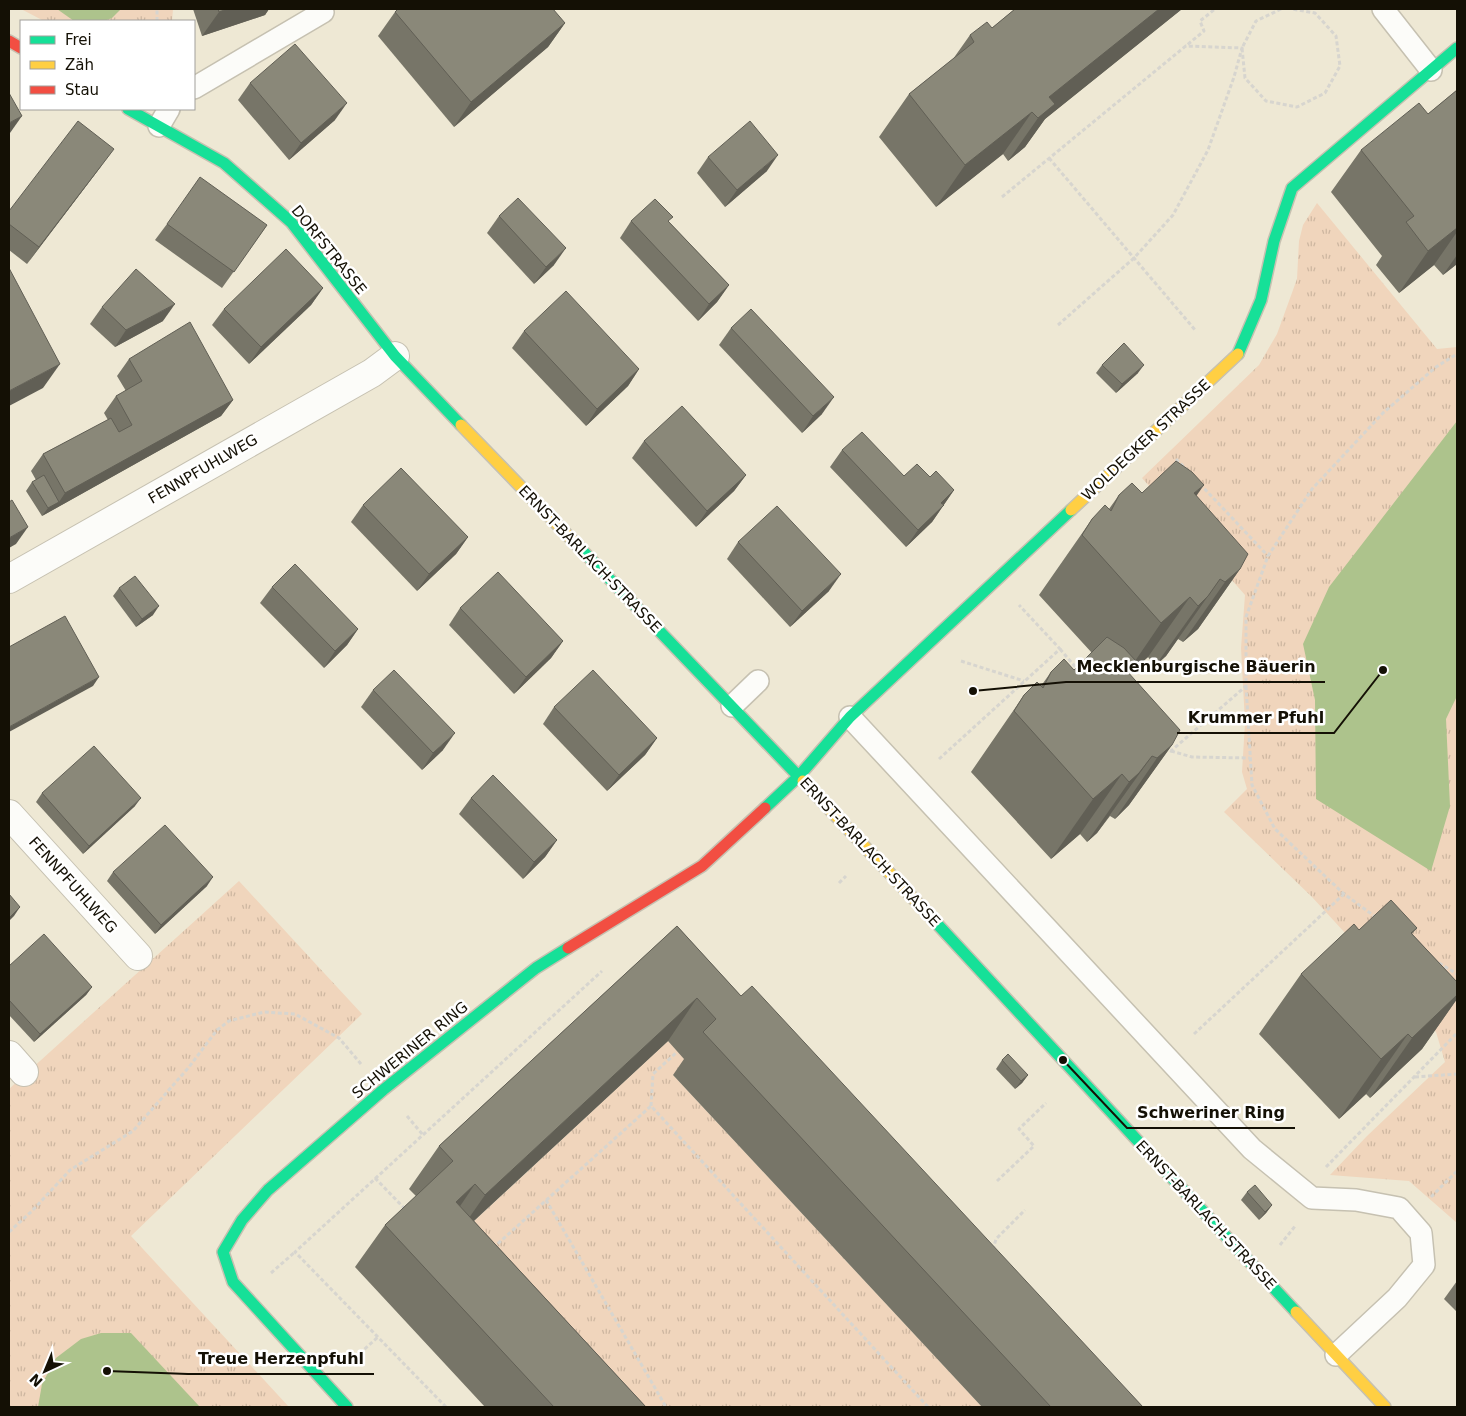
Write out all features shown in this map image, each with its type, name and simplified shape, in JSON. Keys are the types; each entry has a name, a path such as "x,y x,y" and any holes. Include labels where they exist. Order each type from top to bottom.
{"street":[{"path":"9,41 20,47"},
{"name":"WOLDEGKER STRASSE","path":"799,776 850,716 1238,354 1261,300 1274,242 1292,188 1457,48"},
{"name":"DORFSTRASSE","path":"132,110 164,118 224,163 291,222 395,356"},
{"name":"FENNPFUHLWEG","path":"9,579 372,373 395,356"},
{"name":"ERNST-BARLACH-STRASSE","path":"395,356 799,776 1386,1407"},
{"name":"SCHWERINER RING","path":"347,1407 233,1282 223,1252 242,1220 268,1190 383,1090 536,968 702,866 799,776"},
{"name":"FENNPFUHLWEG","path":"9,814 138,956"}],"lane":[{"path":"195,87 323,12 321,9"},
{"path":"1383,9 1430,70"},
{"path":"732,706 758,681"},
{"path":"850,716 1252,1148 1312,1198 1356,1200 1399,1208 1421,1233 1424,1265 1396,1298 1336,1355"}],"path":[{"path":"1002,197 1204,31 1200,21 1215,9"},
{"path":"1058,325 1134,258 1173,215 1208,150 1234,77 1242,48 1256,21 1281,9"},
{"path":"1242,48 1245,78 1266,101 1297,107 1325,93 1340,66 1336,36 1315,13 1292,9"},
{"path":"1185,46 1242,48"},
{"path":"1049,158 1196,331"},
{"path":"1384,924 1344,894 1275,830 1252,785 1246,686 1246,617 1268,556 1312,489 1383,413 1436,367 1457,354"},
{"path":"1172,454 1191,474"},
{"path":"1197,481 1268,556"},
{"path":"1018,603 1079,671"},
{"path":"939,759 1060,649"},
{"path":"956,660 1024,682"},
{"path":"1171,751 1246,686"},
{"path":"1162,748 1192,757 1250,758"},
{"path":"1194,1034 1344,894"},
{"path":"1434,960 1457,974"},
{"path":"446,1407 295,1252 603,970"},
{"path":"9,1232 32,1211 70,1170 133,1131 189,1067 217,1030 229,1021 264,1012 295,1014 339,1038 383,1090"},
{"path":"1284,1239 1306,1214 1321,1172 1457,1034"},
{"path":"488,1252 651,1106 653,1074 677,1052"},
{"path":"1415,1077 1457,1074"},
{"path":"997,1182 1034,1146 1019,1129 1046,1103"},
{"path":"651,1106 928,1407"},
{"path":"375,1178 411,1215"},
{"path":"546,1200 666,1407"},
{"path":"991,1257 996,1239 1025,1210"}],"green space":[{"path":"21,9 173,9 172,20 42,20"},
{"path":"1317,203 1437,349 1457,347 1457,1223 1409,1181 1330,1175 1367,1136 1445,1062 1436,1032 1312,897 1224,812 1247,789 1242,772 1245,723 1241,648 1245,595 1142,478 1259,365 1277,334 1297,279 1299,241 1303,225"},
{"path":"239,881 362,1014 131,1236 289,1407 9,1407 9,1089"},
{"path":"668,1041 687,1062 673,1075 982,1407 577,1407 456,1238"}],"shaded area":[{"path":"57,9 121,9 112,18 107,20 73,20"},
{"path":"1457,421 1457,696 1446,719 1450,806 1431,871 1316,799 1315,700 1303,644 1329,587"},
{"path":"101,1333 131,1333 200,1407 38,1407 42,1384 56,1358 81,1339"}],"building":[{"path":"398,9 553,9 565,23 471,102 395,12"},
{"path":"1015,9 1159,9 1049,97 1055,104 1038,118 1032,112 965,165 909,94 974,42 970,35 987,22 992,28"},
{"path":"295,44 347,103 301,143 250,83"},
{"path":"1457,90 1457,228 1428,251 1406,222 1414,216 1361,150 1419,103 1428,114"},
{"path":"9,93 22,116 9,123"},
{"path":"78,121 114,149 39,247 9,224 9,211"},
{"path":"750,121 778,155 737,190 708,157"},
{"path":"200,177 267,225 234,272 167,224"},
{"path":"518,198 566,248 546,267 499,216"},
{"path":"655,199 673,217 668,221 729,285 709,304 631,221"},
{"path":"286,249 323,288 261,347 224,309"},
{"path":"9,268 60,364 9,391"},
{"path":"136,269 175,304 126,330 102,307"},
{"path":"566,291 639,369 597,409 524,331"},
{"path":"751,309 834,397 813,416 731,328"},
{"path":"190,322 233,400 65,493 43,454 111,418 119,432 132,425 116,396 142,381 129,359"},
{"path":"1124,343 1144,365 1122,384 1102,365"},
{"path":"682,406 746,475 707,511 644,441"},
{"path":"862,432 904,476 917,464 930,477 936,471 954,490 941,503 944,505 918,530 842,450"},
{"path":"1176,461 1192,472 1204,485 1194,493 1248,554 1240,569 1225,582 1220,579 1198,606 1190,597 1161,623 1082,535 1092,519 1105,505 1111,511 1119,495 1132,483 1142,493"},
{"path":"401,468 468,537 429,574 363,505"},
{"path":"44,475 59,502 48,508 32,482"},
{"path":"12,500 28,527 9,538 9,502"},
{"path":"777,506 841,574 802,611 738,542"},
{"path":"295,564 358,629 335,651 272,587"},
{"path":"498,572 563,641 526,677 460,608"},
{"path":"135,576 159,606 142,619 119,588"},
{"path":"65,616 99,677 9,727 9,647"},
{"path":"1107,637 1124,648 1136,661 1126,670 1180,730 1172,745 1157,758 1152,756 1139,773 1129,782 1122,774 1093,799 1014,711 1024,695 1037,682 1043,688 1051,672 1064,659 1074,670"},
{"path":"394,670 455,733 433,753 373,690"},
{"path":"593,670 657,738 619,775 554,707"},
{"path":"94,746 141,798 89,846 42,793"},
{"path":"493,775 557,840 534,862 471,798"},
{"path":"165,825 213,877 161,925 113,872"},
{"path":"9,894 20,907 9,918"},
{"path":"1391,900 1417,928 1411,933 1457,982 1457,995 1412,1038 1408,1034 1381,1059 1301,974 1354,924 1359,930"},
{"path":"677,926 741,996 752,986 1143,1407 1051,1407 703,1032 716,1019 697,998 485,1195 475,1184 456,1202 646,1407 554,1407 385,1225 453,1161 439,1146"},
{"path":"44,934 92,987 40,1034 9,1000 9,966"},
{"path":"1008,1054 1028,1075 1021,1081 1002,1060"},
{"path":"1255,1185 1272,1205 1265,1212 1247,1192"}],"traffic: fast":[{"path":"1238,354 1261,300 1274,241 1292,188 1457,48"},
{"path":"130,110 224,163 291,222 395,356 461,425"},
{"path":"765,808 799,776 850,717 1071,510"},
{"path":"579,547 803,781"},
{"path":"928,914 1296,1312"},
{"path":"347,1407 233,1282 223,1252 242,1220 268,1190 383,1090 536,968 568,948"}],"traffic: slow":[{"path":"1071,510 1238,354"},
{"path":"461,425 579,547"},
{"path":"803,781 928,914"},
{"path":"1296,1312 1385,1407"}],"traffic: jam":[{"path":"9,41 20,47"},
{"path":"568,948 702,866 765,808"}],"place":[{"name":"Krummer Pfuhl","path":"1383,670"},
{"name":"Mecklenburgische Bäuerin","path":"973,691"},
{"name":"Schweriner Ring","path":"1063,1060"},
{"name":"Treue Herzenpfuhl","path":"107,1371"}]}
